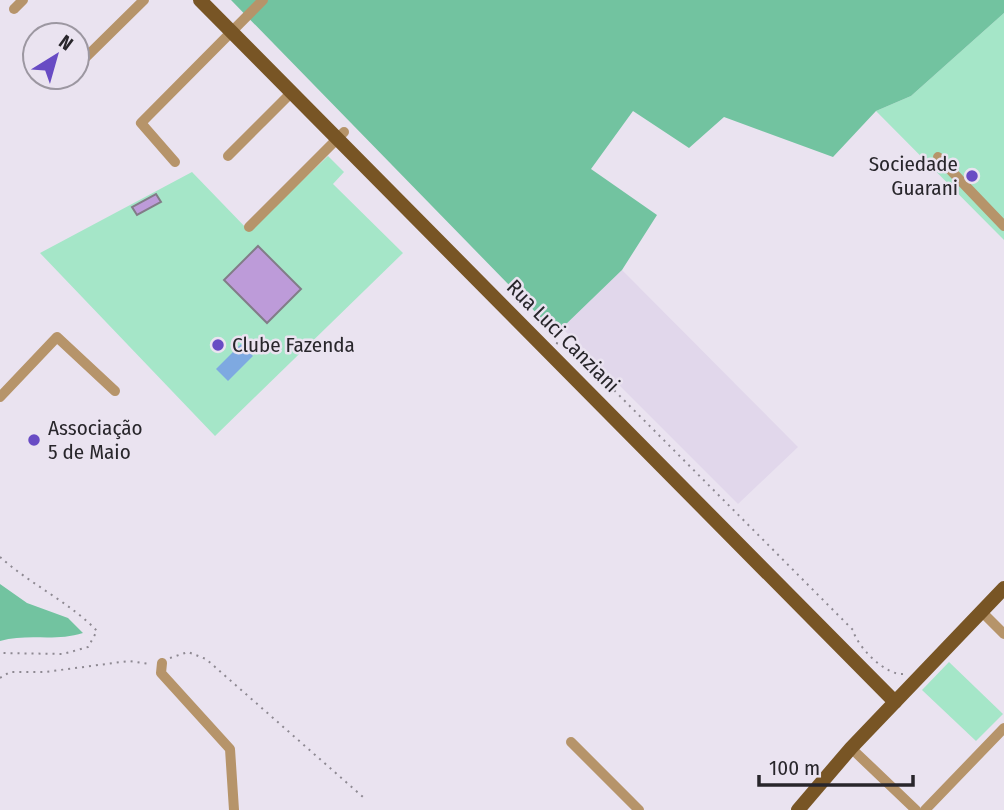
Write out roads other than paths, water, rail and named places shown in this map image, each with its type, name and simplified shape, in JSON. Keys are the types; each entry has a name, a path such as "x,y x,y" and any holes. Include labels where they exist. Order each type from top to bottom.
{"main road":[{"name":"Rua Luci Canziani","path":"200,0 236,29 899,698"},
{"name":"Rua Luci Canziani","path":"213,0 292,92 341,135 552,342 899,698"},
{"path":"798,810 852,748 1004,588"}],"street":[{"path":"14,9 23,0"},
{"path":"91,52 144,0"},
{"path":"175,162 141,123 263,0"},
{"path":"228,156 292,92"},
{"path":"249,227 341,135"},
{"path":"938,157 1004,226"},
{"path":"0,397 57,337 115,391"},
{"path":"981,611 1004,634"},
{"path":"160,666 230,749 234,810"},
{"path":"925,810 1004,728"},
{"path":"571,742 639,810"},
{"path":"852,748 916,810"}],"water":[{"path":"241,344 253,356 228,381 216,369"}],"place":[{"name":"Sociedade Guarani","path":"972,176"},
{"name":"Clube Fazenda","path":"218,345"},
{"name":"Associação 5 de Maio","path":"34,440"}]}
